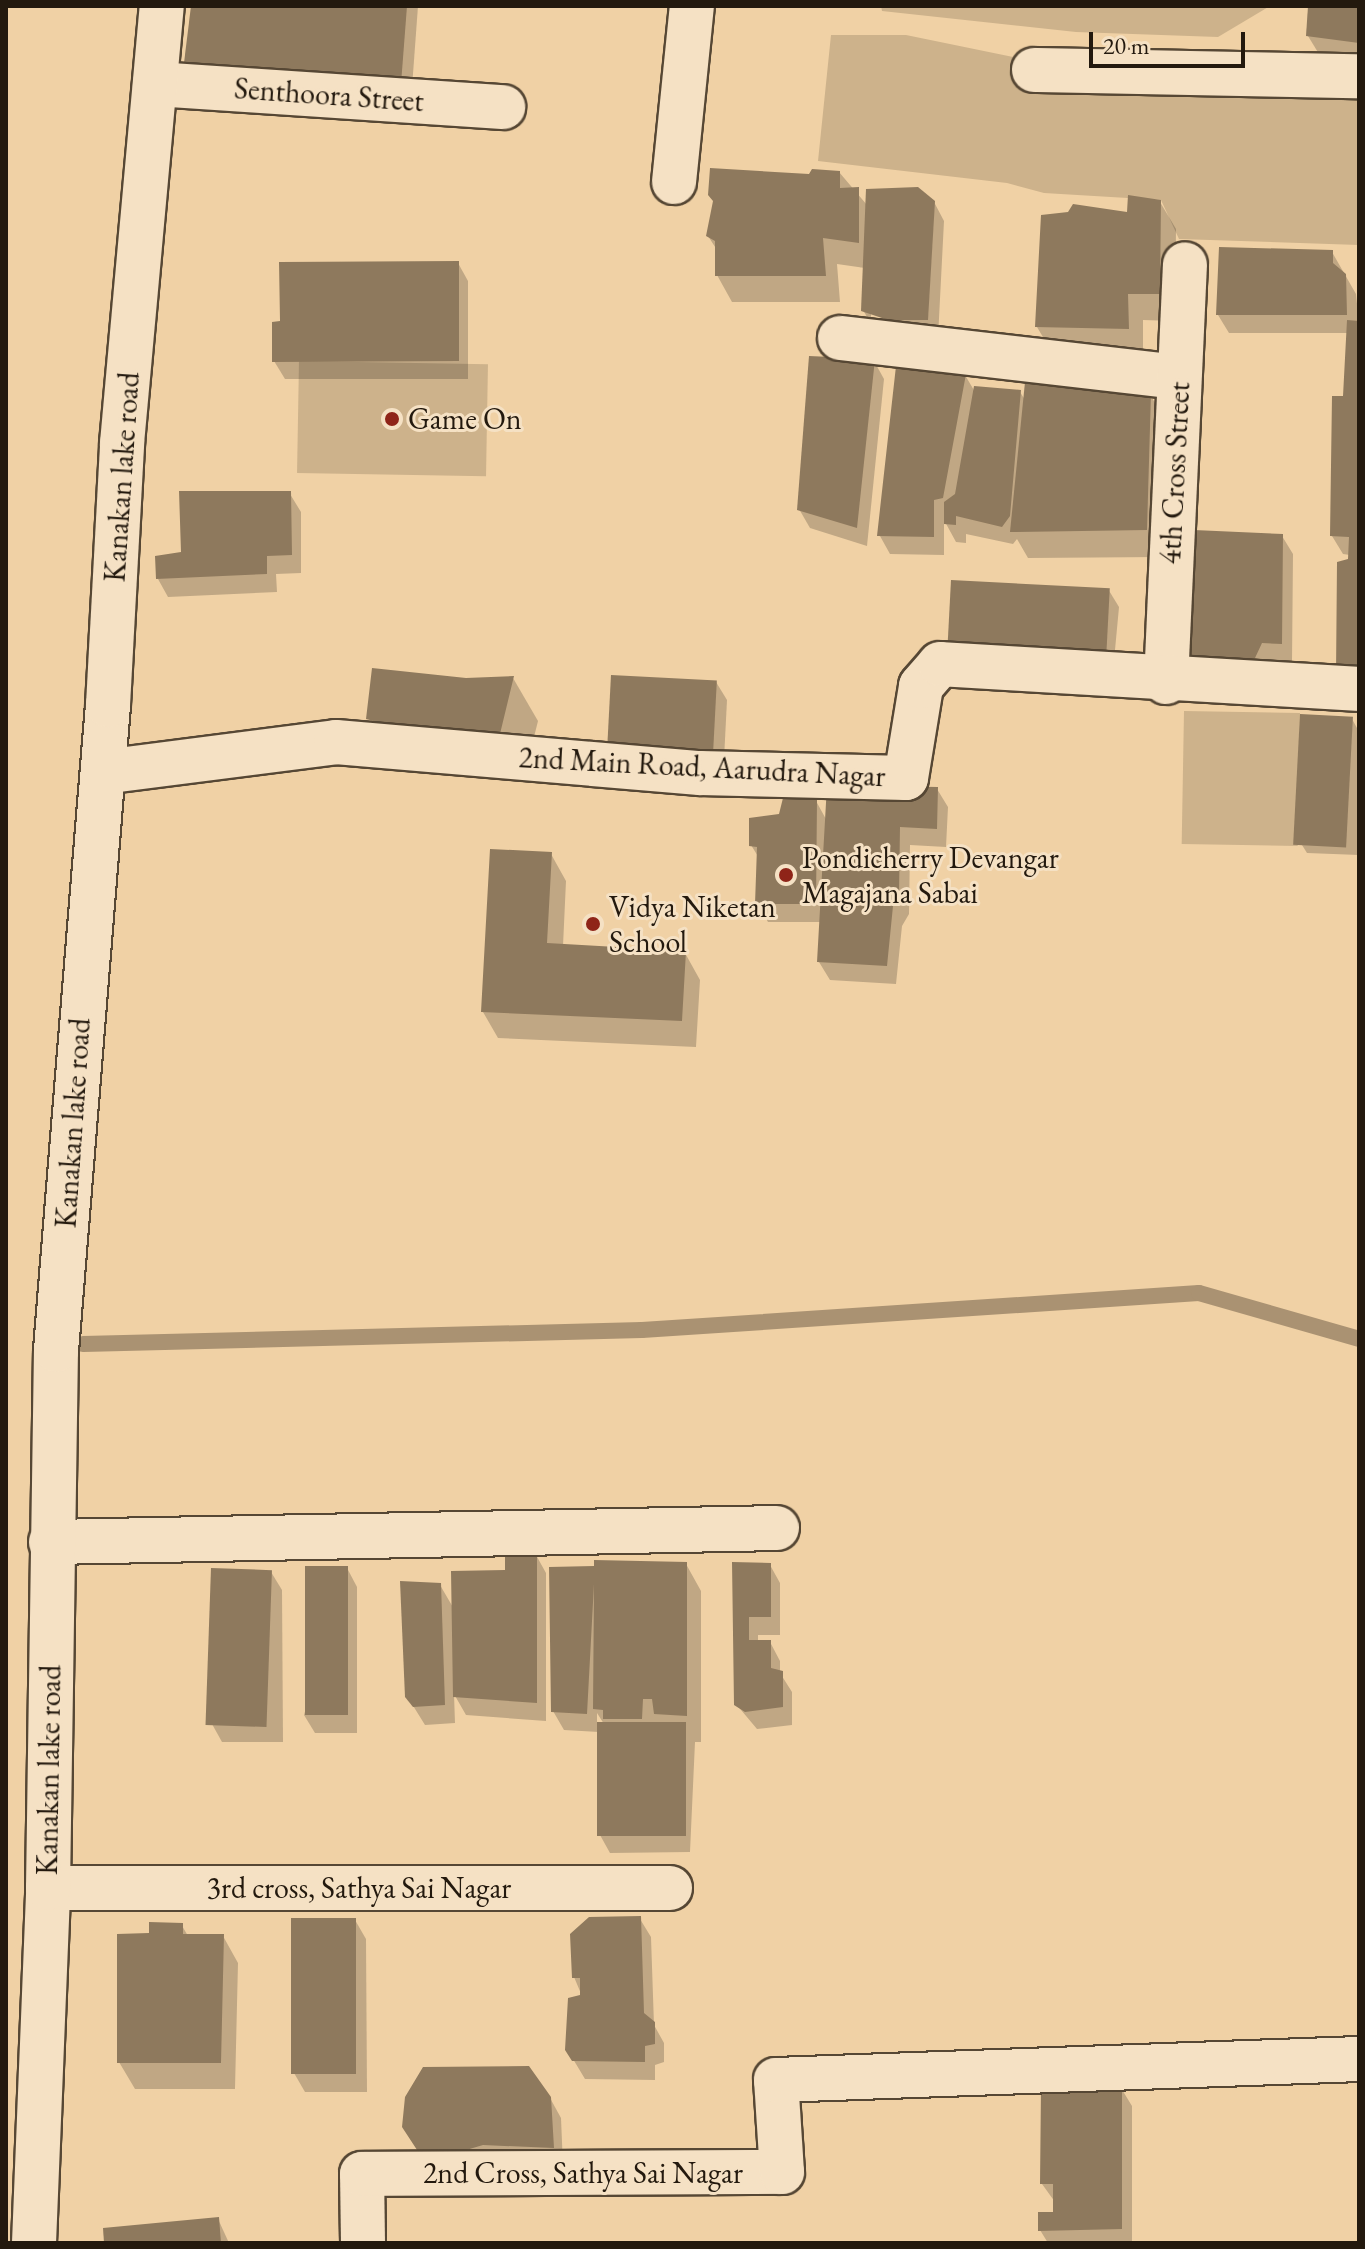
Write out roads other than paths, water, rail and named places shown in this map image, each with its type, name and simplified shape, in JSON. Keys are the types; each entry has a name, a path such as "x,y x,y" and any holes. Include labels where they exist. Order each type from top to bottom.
{"street":[{"name":"Kanakan lake road","path":"34,2243 48,1888 56,1350 103,772 122,443 162,6"},
{"path":"674,182 692,6"},
{"path":"1034,70 1359,76"},
{"name":"Senthoora Street","path":"155,84 503,107"},
{"name":"4th Cross Street","path":"1166,682 1185,264"},
{"path":"840,338 1179,377"},
{"name":"2nd Main Road, Aarudra Nagar","path":"103,772 336,742 700,773 906,778 921,686 940,664 1166,682 1359,689"},
{"path":"51,1542 777,1528"},
{"name":"3rd cross, Sathya Sai Nagar","path":"48,1888 670,1888"},
{"name":"2nd Cross, Sathya Sai Nagar","path":"363,2243 362,2174 782,2172 776,2080 1359,2059"}],"waterway":[{"path":"83,1344 642,1330 1199,1293 1359,1339"}],"place":[{"name":"Game On","path":"392,419"},
{"name":"Pondicherry Devangar Magajana Sabai","path":"786,875"},
{"name":"Vidya Niketan School","path":"593,924"}]}
